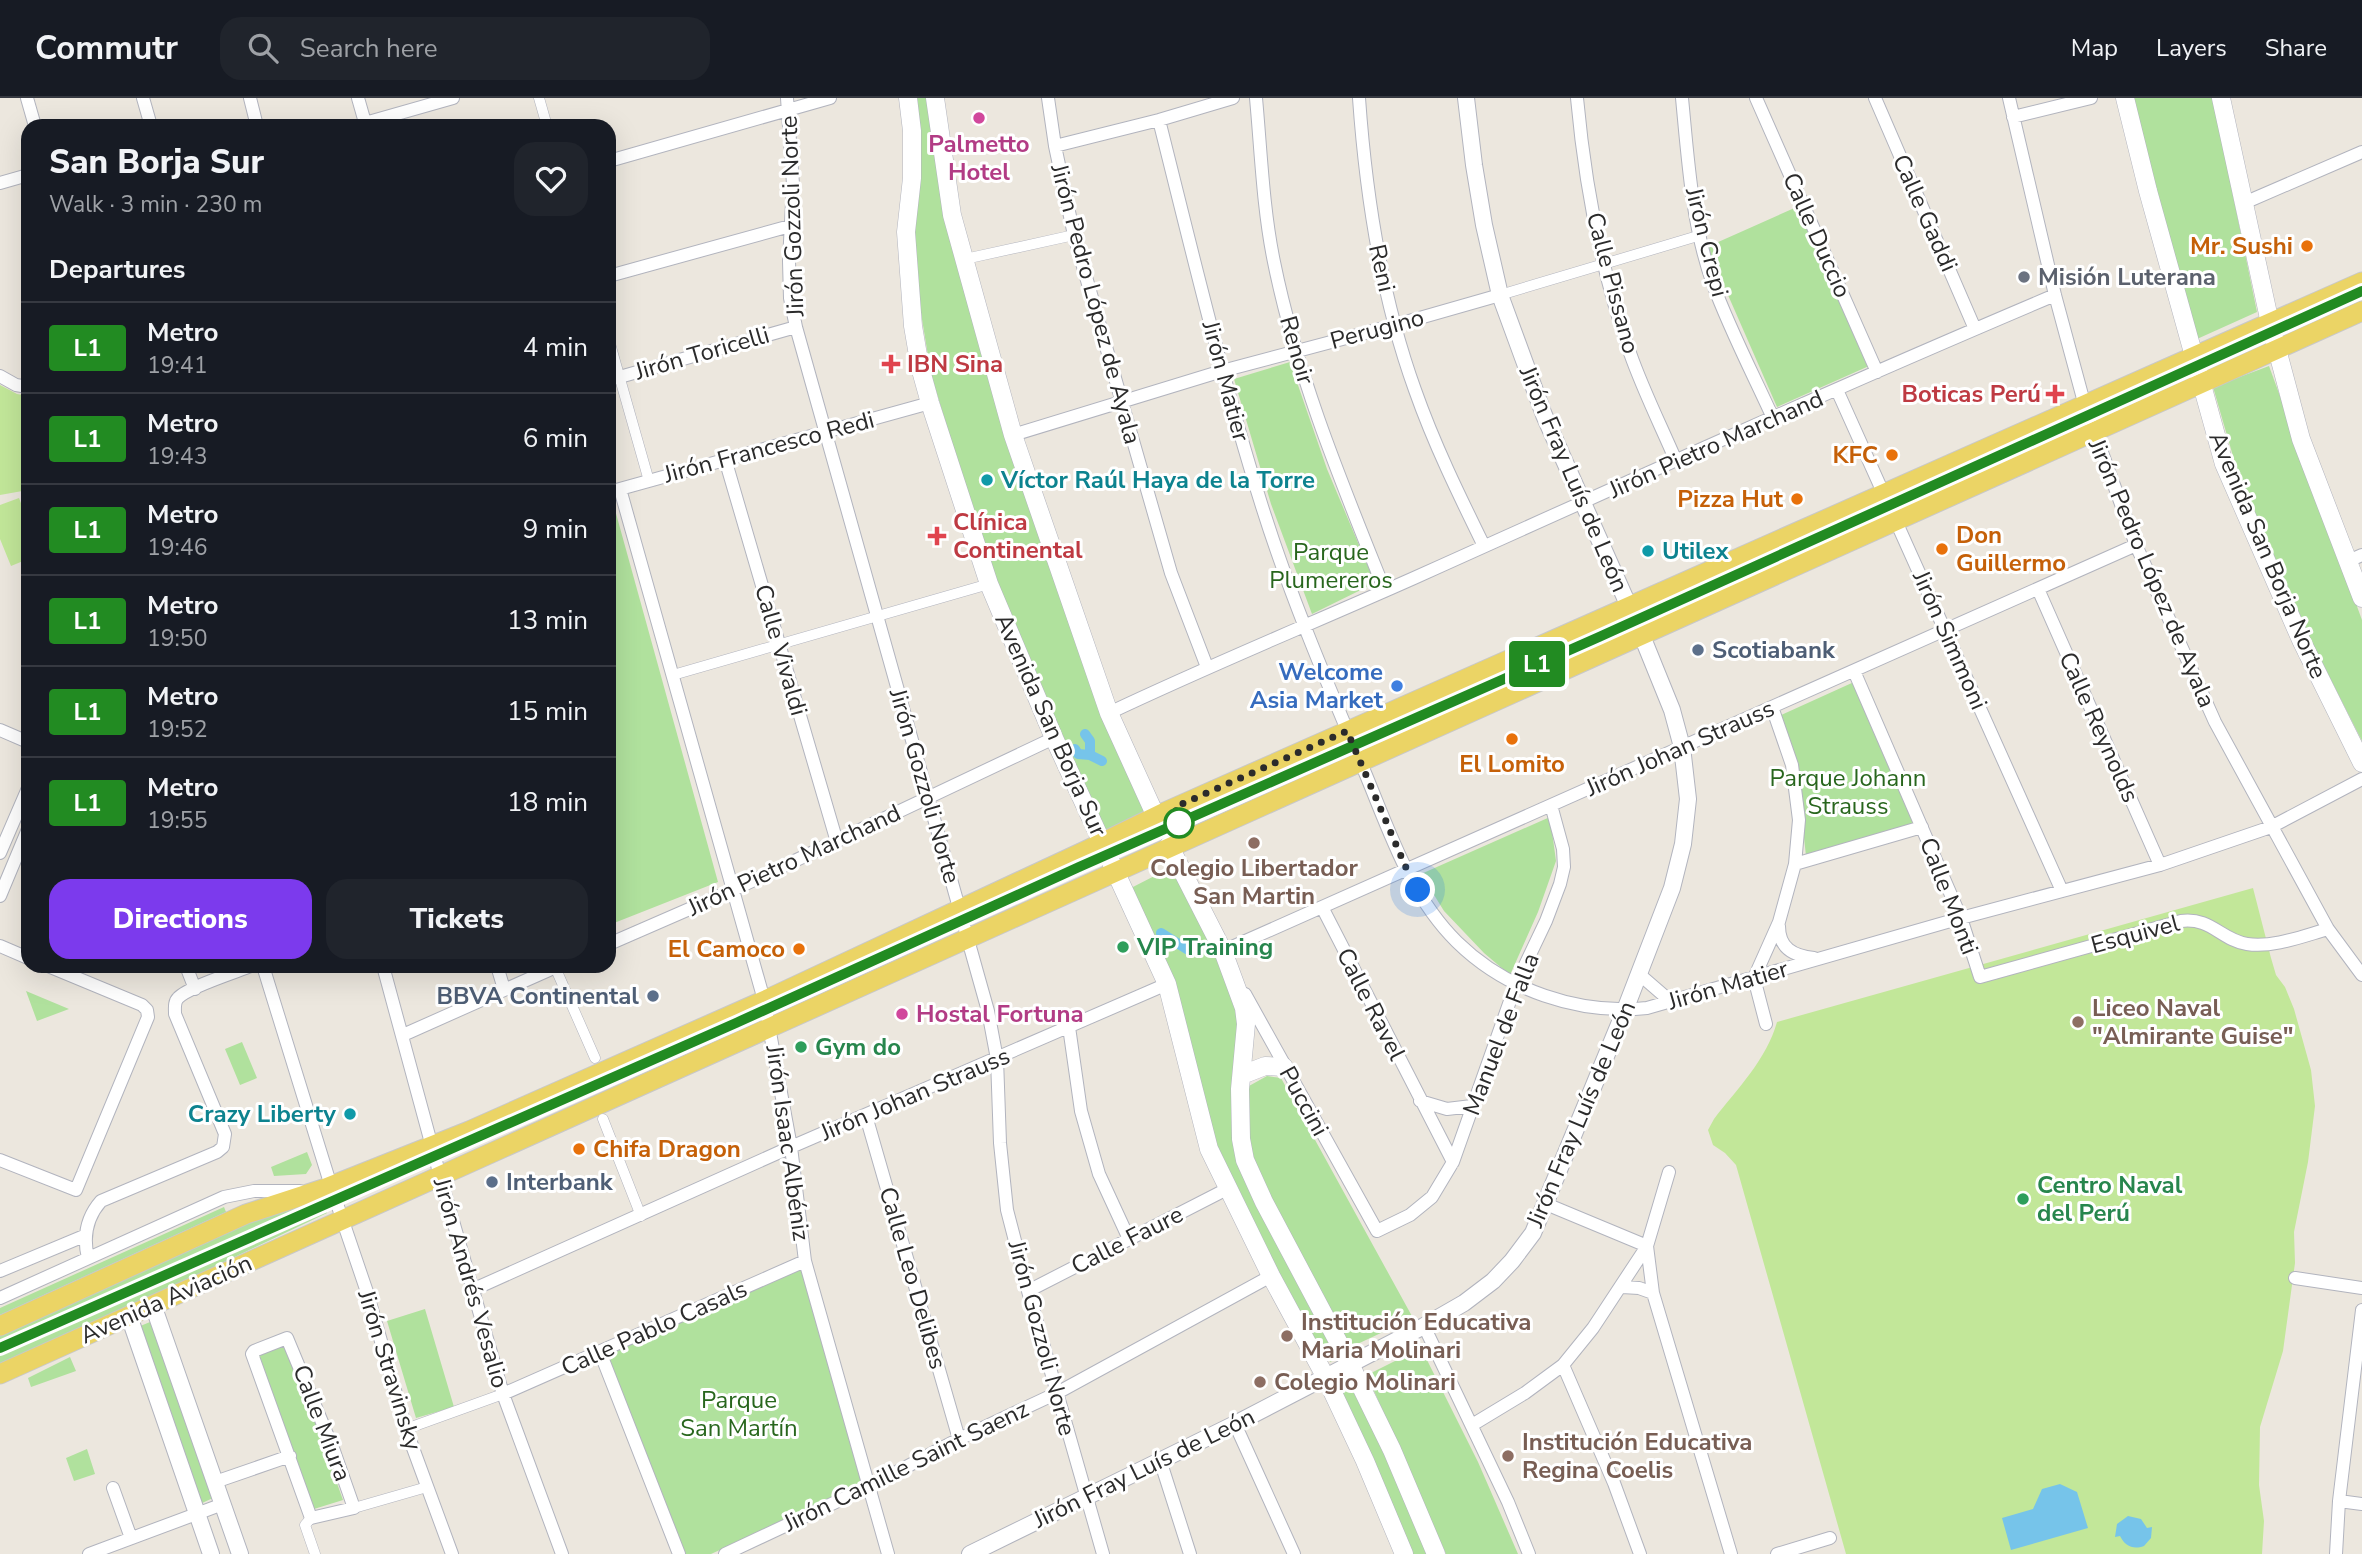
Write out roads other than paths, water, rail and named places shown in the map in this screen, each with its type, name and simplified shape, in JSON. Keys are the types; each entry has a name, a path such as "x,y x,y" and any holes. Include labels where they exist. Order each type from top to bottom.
{"main road":[{"name":"Avenida San Borja Sur","path":"908,98 912,178 906,232 920,367 989,584 1054,738 1167,984 1209,1149 1271,1276 1325,1376 1405,1554"},
{"path":"935,98 953,215 1013,435 1109,713 1157,819"},
{"name":"Avenida San Borja Norte","path":"2125,98 2224,464 2301,640 2362,763"},
{"path":"2225,99 2276,349 2301,439 2354,558 2362,598"},
{"name":"Avenida Aviación","path":"0,1326 247,1214 323,1189 432,1146 764,1000 1347,731 2362,282"},
{"name":"Avenida Aviación","path":"0,1374 2362,311"},
{"path":"1170,846 1233,971 1244,1008 1246,1024 1241,1139 1245,1160 1392,1450 1436,1554"},
{"path":"1242,1075 1265,1066 1284,1067"}],"street":[{"path":"27,98 33,119"},
{"path":"143,98 149,119"},
{"path":"250,98 255,119"},
{"path":"358,98 364,119"},
{"path":"385,119 453,98"},
{"path":"539,98 545,119"},
{"path":"616,159 787,104 830,98"},
{"name":"Jirón Pedro López de Ayala","path":"1048,98 1074,235 1171,573 1207,667"},
{"path":"1055,146 1233,98"},
{"name":"Renoir","path":"1256,98 1273,261 1296,351 1316,412 1385,590"},
{"name":"Reni","path":"1359,98 1363,163 1377,251 1395,326 1424,413 1447,470 1484,546"},
{"name":"Jirón Fray Luís de León","path":"970,1554 995,1549 1087,1497 1424,1326 1464,1303 1493,1281 1533,1233 1672,888 1683,844 1688,799 1682,747 1672,710 1544,415 1500,295 1476,177 1466,98"},
{"name":"Calle Pissano","path":"1577,98 1586,177 1604,265 1630,353 1676,461"},
{"name":"Jirón Crepi","path":"1682,98 1691,183 1713,284 1773,418"},
{"name":"Calle Duccio","path":"1756,98 1877,372"},
{"name":"Calle Gaddi","path":"1875,98 1975,329"},
{"name":"Jirón Pedro López de Ayala","path":"2009,98 2054,295 2085,406 2136,545 2215,722 2328,929 2362,975"},
{"path":"2013,117 2091,98"},
{"name":"Jirón Gozzoli Norte","path":"787,104 793,184 790,298 796,327 878,616 926,798 988,1011 997,1059 1000,1143 1007,1210 1103,1554"},
{"name":"Jirón Matier","path":"1159,120 1222,371 1260,503 1305,627 1347,731 1407,870 1429,911 1456,941 1483,965 1516,984 1570,1004 1625,1010 1647,1008 1961,918 2160,865 2271,827 2362,779"},
{"path":"2244,202 2362,152"},
{"path":"0,183 21,177"},
{"path":"616,274 790,226"},
{"path":"965,260 1074,235"},
{"path":"1500,295 1701,235"},
{"name":"Perugino","path":"1013,435 1222,371 1395,326 1500,295"},
{"name":"Jirón Pietro Marchand","path":"1109,713 1207,667 1305,627 2054,295"},
{"name":"Jirón Toricelli","path":"616,378 796,327"},
{"path":"0,376 21,386"},
{"path":"616,381 649,481"},
{"name":"Jirón Simmoni","path":"1837,390 2062,891"},
{"name":"Jirón Francesco Redi","path":"616,490 930,403"},
{"name":"Calle Vivaldi","path":"725,459 837,842"},
{"name":"Jirón Isaac Albéniz","path":"616,493 673,675 771,1027 791,1147 805,1261 888,1554"},
{"name":"Jirón Johan Strauss","path":"1223,951 2136,545"},
{"path":"673,675 989,584"},
{"name":"Calle Reynolds","path":"2038,589 2160,865"},
{"name":"Calle Monti","path":"1854,671 1961,918 1978,972"},
{"path":"1766,1024 1754,978 1779,922 1795,864 1799,820 1792,765 1772,707"},
{"path":"0,730 21,739"},
{"name":"Jirón Pietro Marchand","path":"616,941 837,842 1054,738"},
{"path":"0,853 21,804"},
{"name":"Manuel de Falla","path":"1377,1231 1410,1215 1432,1197 1453,1162 1516,984 1546,921 1564,867 1563,849 1551,805"},
{"path":"1795,864 1922,827"},
{"path":"6,838 21,844"},
{"path":"0,896 21,846"},
{"name":"Calle Ravel","path":"1322,907 1453,1162"},
{"name":"Esquivel","path":"1978,972 2181,921 2201,921 2244,944 2265,945 2328,929"},
{"path":"1779,922 1779,936 1791,954 1821,959"},
{"path":"0,946 21,955"},
{"name":"Puccini","path":"1233,971 1377,1231"},
{"path":"0,1160 76,1190 148,1017 147,1010 142,1005 65,973"},
{"path":"189,973 195,989"},
{"path":"88,1258 84,1236 94,1209 101,1201 217,1152 223,1147 225,1134 175,1014 176,1000 234,973"},
{"name":"Jirón Stravinsky","path":"265,973 323,1189 343,1220 367,1292 406,1429 452,1554"},
{"name":"Jirón Andrés Vesalio","path":"385,973 503,1394 562,1554"},
{"path":"499,973 504,989"},
{"path":"403,1035 542,973"},
{"path":"559,973 595,1058"},
{"name":"Jirón Fray Luís de León","path":"1639,974 1669,1000"},
{"name":"Jirón Johan Strauss","path":"472,1290 791,1147 1167,984"},
{"path":"1069,1027 1081,1111 1099,1174 1129,1239"},
{"path":"1420,1101 1447,1109 1472,1106"},
{"name":"Calle Leo Delibes","path":"866,1116 959,1439"},
{"path":"603,1119 641,1216"},
{"path":"1472,1425 1525,1394 1563,1365 1593,1328 1647,1246 1669,1172"},
{"name":"Avenida Aviación","path":"0,1298 224,1197 254,1191 323,1189"},
{"name":"Calle Faure","path":"1028,1292 1227,1189"},
{"path":"1546,1204 1647,1246"},
{"path":"0,1271 84,1236"},
{"path":"1647,1246 1653,1293 1731,1554"},
{"name":"Calle Pablo Casals","path":"503,1394 805,1261"},
{"name":"Jirón Camille Saint Saenz","path":"725,1554 1057,1393 1271,1276"},
{"path":"2295,1278 2362,1288"},
{"path":"1622,1287 1639,1288 1653,1293"},
{"path":"153,1305 240,1554"},
{"path":"2336,1554 2339,1502 2358,1392 2362,1310"},
{"path":"129,1315 211,1554"},
{"path":"1424,1326 1508,1502 1529,1554"},
{"name":"Calle Miura","path":"290,1456 252,1353 289,1339 354,1508"},
{"path":"600,1352 679,1554"},
{"path":"1563,1365 1614,1483 1640,1554"},
{"path":"406,1429 503,1394"},
{"path":"1235,1424 1294,1554"},
{"path":"215,1482 290,1456 311,1518"},
{"path":"1160,1460 1190,1554"},
{"path":"315,1554 305,1525 311,1518 427,1487"},
{"path":"113,1488 131,1538"},
{"path":"2339,1502 2362,1504"},
{"path":"89,1554 223,1504"},
{"path":"1777,1554 1830,1538"}],"water":[{"path":"2060,1484 2077,1492 2088,1528 2011,1550 2002,1518 2033,1509 2042,1489"},
{"path":"2128,1516 2141,1519 2147,1528 2152,1527 2151,1538 2144,1546 2133,1547 2127,1545 2120,1536 2115,1537 2117,1524"}],"waterway":[{"path":"1085,734 1090,741 1090,755"},
{"path":"1075,749 1078,754 1090,755 1102,761"},
{"path":"1161,933 1190,951"}],"railway":[{"path":"0,1348 1599,637 2362,291"}],"metro line":[{"name":"L1","path":"0,1348 1599,637 2362,291"}],"place":[{"name":"Palmetto Hotel","path":"979,118"},
{"name":"Mr. Sushi","path":"2307,246"},
{"name":"Misión Luterana","path":"2024,277"},
{"name":"IBN Sina","path":"891,364"},
{"name":"Boticas Perú","path":"2055,394"},
{"name":"KFC","path":"1892,455"},
{"name":"Víctor Raúl Haya de la Torre","path":"987,480"},
{"name":"Pizza Hut","path":"1797,499"},
{"name":"Clínica Continental","path":"937,536"},
{"name":"Don Guillermo","path":"1942,549"},
{"name":"Utilex","path":"1648,551"},
{"name":"Scotiabank","path":"1698,650"},
{"name":"Welcome Asia Market","path":"1397,686"},
{"name":"El Lomito","path":"1512,739"},
{"name":"Colegio Libertador San Martin","path":"1254,843"},
{"name":"VIP Training","path":"1123,947"},
{"name":"El Camoco","path":"799,949"},
{"name":"BBVA Continental","path":"653,996"},
{"name":"Hostal Fortuna","path":"902,1014"},
{"name":"Liceo Naval \"Almirante Guise\"","path":"2078,1022"},
{"name":"Gym do","path":"801,1047"},
{"name":"Crazy Liberty","path":"350,1114"},
{"name":"Chifa Dragon","path":"579,1149"},
{"name":"Interbank","path":"492,1182"},
{"name":"Centro Naval del Perú","path":"2023,1199"},
{"name":"Institución Educativa Maria Molinari","path":"1287,1336"},
{"name":"Colegio Molinari","path":"1260,1382"},
{"name":"Institución Educativa Regina Coelis","path":"1508,1456"}],"park label":[{"name":"Parque Plumereros","path":"1331,566"},
{"name":"Parque Johann Strauss","path":"1848,792"},
{"name":"Parque San Martín","path":"739,1414"}]}
